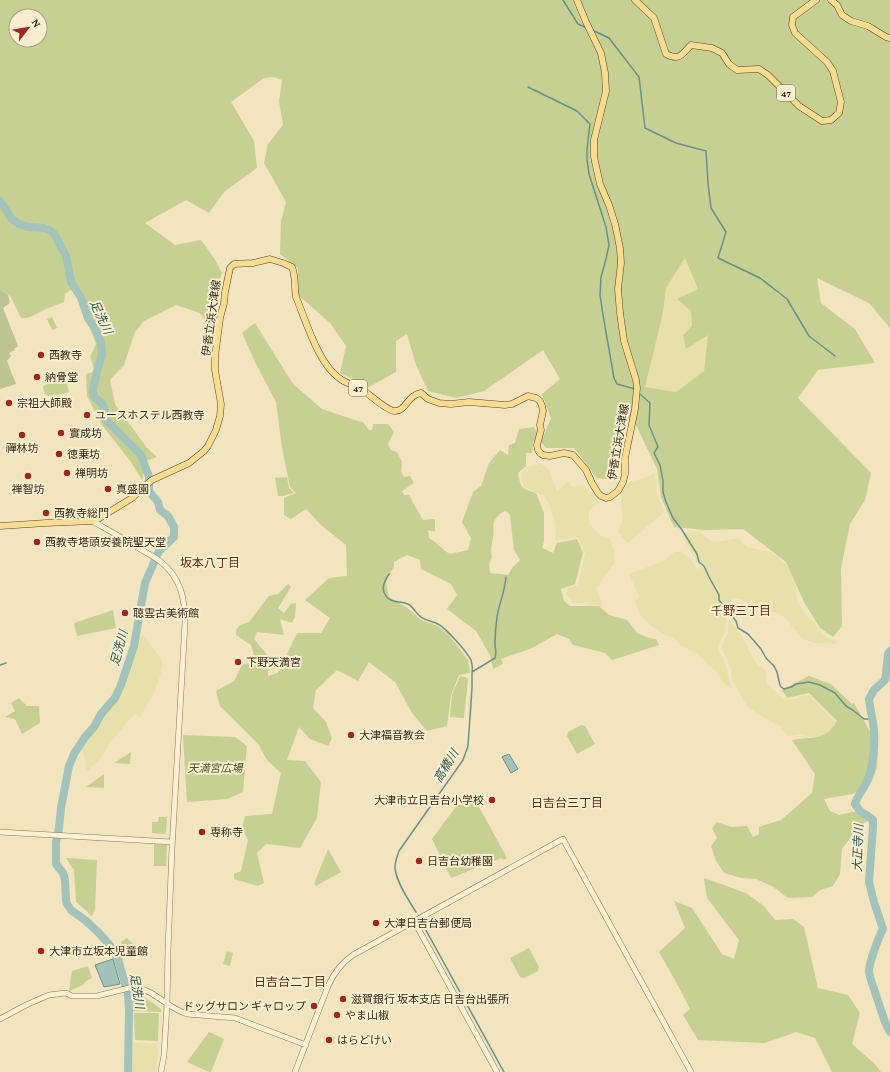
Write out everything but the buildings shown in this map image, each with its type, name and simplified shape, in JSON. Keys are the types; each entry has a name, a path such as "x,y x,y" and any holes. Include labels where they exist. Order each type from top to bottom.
{"main road":[{"name":"伊香立浜大津線","path":"0,526 92,521 98,519 132,498 152,480 189,463 204,451 216,430 220,416 221,404 215,370 215,357 220,318 230,268 234,264 253,263 270,259 292,267 295,273 296,297 311,336 326,365 340,379 362,389 392,411 398,411 403,408 413,396 420,393 428,399 439,403 451,404 469,402 505,405 512,404 528,396 536,398 540,401 543,411 540,425 541,430 537,445 538,450 543,455 550,456 564,453 572,455 586,470 592,484 601,496 606,498 610,497 618,491 625,474 625,458 635,409 637,391 636,380 624,341 620,313 618,289 620,248 609,205 600,184 594,156 594,140 606,91 605,73 601,53 577,0"},
{"name":"47","path":"635,0 654,18 666,54 673,58 679,57 691,45 712,48 722,53 729,64 738,70 759,69 768,75 799,106 822,121 831,120 839,113 841,102 833,71 827,62 795,33 792,25 792,18 816,0"},
{"path":"831,0 837,5 842,15 868,26 890,38"}],"street":[{"path":"92,521 153,556 168,568 177,581 185,607 172,842 168,950 168,1004 164,1055 161,1072"},
{"path":"0,832 172,842"},
{"path":"295,1072 328,986 334,974 346,960 563,839 692,1072"},
{"path":"414,921 497,1072"},
{"path":"0,1019 49,995 66,993 72,996 97,996 130,987 147,990 180,1012 187,1014 235,1018 306,1045"}],"shaded area":[{"path":"685,258 698,289 691,311 692,326 683,335 686,349 708,334 704,371 676,392 645,387 663,313 666,288"},
{"path":"541,464 549,470 557,491 568,481 573,487 584,486 600,502 589,512 589,523 598,534 611,540 615,563 596,588 603,606 572,602 566,594 567,588 578,585 585,553 578,537 555,540 556,532 553,515 549,504 544,496 525,487 522,482 521,474 529,466"},
{"path":"654,473 657,483 656,491 664,512 628,543 618,532 623,516 621,494 629,482 643,479"},
{"path":"688,532 700,532 709,540 716,542 738,538 747,547 770,552 787,565 795,581 797,601 806,615 828,638 838,641 835,644 815,643 803,639 787,619 777,613 752,605 741,599 734,598 722,608 725,613 726,622 725,632 719,643 718,649 727,668 732,688 726,686 715,670 705,663 703,659 680,645 675,639 660,632 649,624 640,615 635,602 639,596 629,574 666,560 674,552 682,552 691,560 698,570 700,566 683,538"},
{"path":"729,619 742,636 756,664 766,670 767,684 784,700 795,699 803,695 810,696 840,727 819,739 799,734 788,736 780,726 756,713 747,706 732,679 731,668 722,649 722,644 728,633"},
{"path":"143,635 155,650 163,665 152,698 140,718 135,713 109,745 100,760 87,771 82,750 83,744 86,738 99,724 103,715 116,700 129,671 137,640"},
{"path":"133,1043 157,1044 158,1054 155,1072 131,1072"}],"green space":[{"path":"0,0 890,0 890,328 869,303 817,278 821,303 855,329 875,363 818,370 798,398 871,473 865,500 850,524 841,568 842,626 833,637 820,628 804,602 786,562 743,529 705,530 674,527 661,497 657,469 635,423 623,421 614,480 597,478 574,448 546,448 541,442 551,418 542,394 560,379 543,350 484,391 456,398 428,391 416,365 407,334 396,341 396,372 369,387 340,373 346,346 330,323 297,294 298,268 280,254 281,221 286,202 264,163 268,144 283,125 279,101 282,80 274,77 264,78 231,102 254,141 257,168 224,192 209,213 186,200 145,223 175,245 201,240 214,258 222,273 207,323 200,313 176,305 144,321 135,332 124,365 110,380 115,404 147,448 157,457 146,461 142,480 131,462 102,425 87,396 86,374 95,371 90,357 96,344 73,288 65,294 64,302 47,308 27,318 21,318 11,297 0,289","holes":["685,258 698,289 677,299 691,311 692,326 683,335 686,349 708,335 704,371 676,392 645,387 663,313 666,288"]},
{"path":"0,289 8,295 10,303 3,308 18,346 14,349 15,350 9,353 11,356 7,361 16,384 0,389"},
{"path":"52,317 57,328 52,330 47,319"},
{"path":"255,323 293,384 322,409 363,422 369,430 372,430 373,424 388,424 394,432 388,444 391,450 397,452 402,462 401,471 404,477 410,476 414,483 402,491 404,495 409,495 423,520 435,519 435,532 428,530 429,538 450,554 468,550 471,538 462,522 473,492 481,486 489,463 500,450 508,455 509,445 515,443 519,429 534,427 538,434 533,442 532,453 526,453 526,466 518,473 522,487 536,493 544,513 544,541 542,548 553,553 557,543 577,539 583,553 575,584 561,589 564,601 570,606 599,606 609,615 627,620 637,633 656,639 659,645 612,660 605,653 573,645 569,639 557,634 532,648 501,659 503,664 493,669 490,655 476,631 447,609 457,595 451,584 421,569 420,560 407,555 394,562 394,566 386,582 389,597 409,609 421,620 438,626 449,635 468,660 470,673 459,675 451,695 447,726 427,731 412,713 395,682 369,662 358,681 337,670 316,690 313,708 326,722 332,738 328,746 310,739 299,727 287,760 305,761 321,782 317,818 300,848 266,844 257,853 264,883 258,886 234,879 234,874 241,871 248,840 242,828 245,816 272,814 281,773 267,760 258,744 220,706 216,691 234,681 242,665 256,661 251,645 236,635 236,630 240,625 249,622 269,596 278,594 288,584 291,587 278,608 284,613 291,604 296,603 295,617 292,623 280,619 284,635 257,632 254,639 269,657 268,676 278,673 297,633 321,633 330,618 305,600 329,578 347,576 346,545 322,526 306,509 291,519 284,515 284,498 296,493 290,487 282,448 276,402 242,333","holes":["506,511 510,515 514,550 520,560 508,575 490,573 489,564 492,557 491,549 494,522 503,512"]},
{"path":"64,379 66,380 69,392 48,396 45,394 43,387 45,385"},
{"path":"287,477 289,488 294,493 278,496 275,478"},
{"path":"113,610 116,628 77,636 74,623"},
{"path":"460,676 468,678 464,718 450,717 452,695"},
{"path":"809,676 831,684 852,704 854,703 878,746 877,768 872,781 853,794 824,799 830,811 839,815 868,811 875,816 858,827 842,849 840,874 833,886 820,890 812,897 788,898 772,886 756,879 742,878 724,873 715,859 711,846 717,838 712,828 717,822 731,827 747,826 753,837 759,834 759,827 781,820 812,793 815,774 792,740 812,738 823,735 832,728 837,721 809,693 787,698 782,690"},
{"path":"19,698 27,706 39,706 40,723 22,734 15,719 5,717 15,711 11,703"},
{"path":"581,725 585,726 595,744 577,754 567,736 568,732"},
{"name":"天満宮広場","path":"183,735 235,737 247,746 243,792 227,799 187,802"},
{"path":"131,752 130,764 114,763"},
{"path":"104,774 104,788 86,787"},
{"path":"466,793 479,807 507,858 504,860 501,858 451,878 432,839"},
{"path":"159,817 167,817 165,834 152,833 152,822 158,822"},
{"path":"154,844 167,845 166,866 154,866"},
{"path":"328,849 341,872 316,886 314,884"},
{"path":"66,858 97,860 95,909 92,916 76,902 74,870"},
{"path":"704,878 746,893 764,906 775,920 793,919 804,927 818,988 848,995 860,1013 852,1044 875,1064 881,1072 832,1072 815,1038 796,1032 765,1043 698,1040 683,1015 690,1009 659,952 685,928 674,901 692,908 722,954 734,959 739,940 707,898"},
{"path":"127,938 139,950 128,959 121,942"},
{"path":"529,948 539,967 538,971 524,978 520,977 510,958"},
{"path":"227,951 233,953 230,966 223,964"},
{"path":"88,966 92,978 86,981 83,985 69,991 72,971"},
{"path":"130,994 140,994 161,1009 161,1012 132,1011"},
{"path":"134,1013 159,1013 158,1041 135,1040"},
{"path":"209,1032 224,1039 211,1072 187,1062"}],"water":[{"path":"509,754 518,769 511,773 502,757"},
{"path":"113,959 120,984 104,987 95,965"}],"waterway":[{"path":"563,0 578,24 587,28"},
{"path":"592,30 609,38 639,77 645,128 676,143 706,151 711,208 726,232 718,258 760,278 787,299 809,336 835,356"},
{"path":"528,87 577,111 590,124 587,149 589,174 606,227 609,245 601,277 600,295 603,315 614,378 617,384 635,389"},
{"name":"足洗川","path":"0,201 12,219 19,224 28,227 44,228 51,231 55,235 66,256 71,282 81,298 88,318 98,334 101,343 102,355 93,389 95,398 102,403 107,421 141,455 149,477 149,491 158,502 160,510 168,516 174,527 174,537 159,551 145,583 134,646 121,685 115,698 101,714 94,727 85,737 74,754 69,766 56,842 56,864 63,873 65,879 67,904 71,910 99,933 113,949 118,959 128,994 128,1072"},
{"path":"639,393 650,403 649,425 658,447 654,453 660,465 663,481 663,492 666,502 673,518 697,554 699,562 704,566 719,595 719,600 736,621 738,628 748,634 774,666 781,687 784,689 796,684 809,682 820,685 835,693 846,706 864,719 872,719"},
{"path":"389,574 383,587 384,593 388,598 393,601 408,604 421,617 442,626 469,656 472,664 472,672"},
{"name":"高橋川","path":"416,912 397,878 395,867 396,859 399,851 463,760 468,746 472,672 495,658 497,617 506,577"},
{"name":"大正寺川","path":"890,651 888,654 885,680 874,690 869,699 874,730 873,755 868,779 855,804 860,811 873,820 869,882 883,929 872,956 869,972 885,1022 890,1032"},
{"path":"0,665 6,663"},
{"name":"高橋川","path":"422,923 504,1072"}],"place":[{"name":"西教寺","path":"41,355"},
{"name":"納骨堂","path":"37,377"},
{"name":"宗祖大師殿","path":"9,403"},
{"name":"ユースホステル西教寺","path":"87,415"},
{"name":"實成坊","path":"61,433"},
{"name":"禪林坊","path":"22,435"},
{"name":"徳乗坊","path":"59,454"},
{"name":"禅明坊","path":"67,473"},
{"name":"禅智坊","path":"28,476"},
{"name":"真盛園","path":"108,489"},
{"name":"西教寺総門","path":"46,513"},
{"name":"西教寺塔頭安養院聖天堂","path":"37,542"},
{"name":"聴雲古美術館","path":"125,613"},
{"name":"下野天満宮","path":"238,662"},
{"name":"大津福音教会","path":"351,735"},
{"name":"大津市立日吉台小学校","path":"492,800"},
{"name":"専称寺","path":"202,832"},
{"name":"日吉台幼稚園","path":"419,861"},
{"name":"大津日吉台郵便局","path":"376,923"},
{"name":"大津市立坂本児童館","path":"41,951"},
{"name":"滋賀銀行 坂本支店 日吉台出張所","path":"343,999"},
{"name":"ドッグサロン ギャロップ","path":"314,1006"},
{"name":"やま山椒","path":"337,1015"},
{"name":"はらどけい","path":"329,1040"}],"district":[{"name":"坂本八丁目","path":"210,563"},
{"name":"千野三丁目","path":"741,611"},
{"name":"日吉台三丁目","path":"567,803"},
{"name":"日吉台二丁目","path":"290,982"}]}
